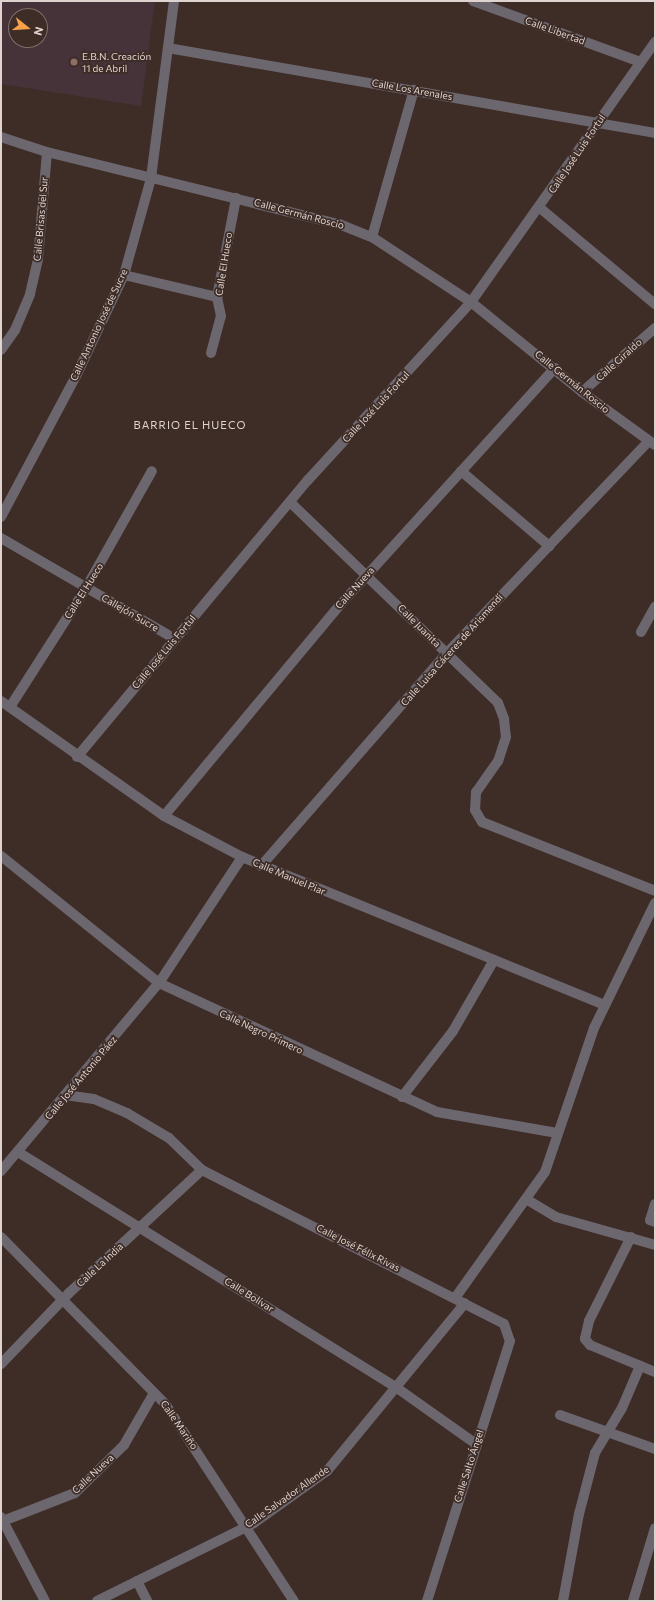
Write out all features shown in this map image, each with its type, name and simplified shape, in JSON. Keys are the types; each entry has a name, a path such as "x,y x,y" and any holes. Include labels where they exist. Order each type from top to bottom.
{"street":[{"name":"Calle Antonio José de Sucre","path":"1,517 76,376 124,275 151,178 174,1"},
{"name":"Calle Libertad","path":"473,1 638,61"},
{"name":"Calle José Luis Fortul","path":"77,757 290,502 472,302 540,208 638,61 655,42"},
{"name":"Calle Los Arenales","path":"168,48 655,133"},
{"path":"372,237 414,90"},
{"name":"Calle Germán Roscio","path":"1,137 47,152 339,224 372,237 472,302 555,368 582,392 652,443"},
{"name":"Calle Brisas del Sur","path":"1,350 15,330 37,266 47,152"},
{"name":"Calle El Hueco","path":"210,353 221,316 217,297 236,198"},
{"path":"540,208 655,304"},
{"path":"124,275 217,297"},
{"name":"Calle Giraldo","path":"582,392 655,328"},
{"name":"Calle Nueva","path":"164,816 366,575 555,368"},
{"name":"Calle Luisa Cáceres de Arismendi","path":"261,866 446,654 549,546 652,443"},
{"path":"461,470 549,546"},
{"name":"Calle El Hueco","path":"10,708 86,588 152,471"},
{"name":"Calle Juanita","path":"290,502 498,703 504,719 504,746 476,792 475,810 487,826 655,892"},
{"name":"Callejón Sucre","path":"1,538 175,639"},
{"path":"640,632 655,607"},
{"name":"Calle Manuel Piar","path":"1,701 77,757 164,816 242,857 603,1004"},
{"name":"Calle Negro Primero","path":"1,856 159,984 437,1112 557,1133"},
{"path":"159,984 242,857"},
{"path":"455,1298 544,1172 603,1004 655,903"},
{"path":"402,1097 453,1031 494,960"},
{"name":"Calle José Antonio Páez","path":"1,1171 159,984"},
{"name":"Calle José Félix Rivas","path":"65,1095 94,1099 127,1114 169,1138 202,1170 465,1303 504,1324 509,1332"},
{"name":"Calle Bolívar","path":"18,1152 397,1388 476,1444"},
{"name":"Calle La India","path":"1,1364 64,1299 202,1170"},
{"path":"526,1199 556,1217 655,1245"},
{"path":"655,1204 650,1220 655,1222"},
{"name":"Calle Mariño","path":"1,1237 64,1299 166,1405 247,1526 294,1601"},
{"path":"631,1237 612,1270 585,1335 590,1345 655,1372"},
{"name":"Calle Salvador Allende","path":"97,1601 247,1526 327,1471 397,1388 465,1303"},
{"name":"Calle Salto Ángel","path":"427,1601 510,1341 509,1332"},
{"path":"563,1601 583,1495 595,1453 607,1433 640,1366"},
{"name":"Calle Nueva","path":"2,1519 75,1493 124,1445 154,1392"},
{"path":"560,1416 655,1449"},
{"path":"2,1519 45,1601"},
{"path":"633,1601 655,1528"},
{"path":"137,1581 147,1601"}],"shaded area":[{"name":"E.B.N. Creación 11 de Abril","path":"1,1 155,1 141,106 1,84"}],"place":[{"name":"E.B.N. Creación 11 de Abril","path":"74,62"}],"district":[{"name":"BARRIO EL HUECO","path":"190,425"}]}
